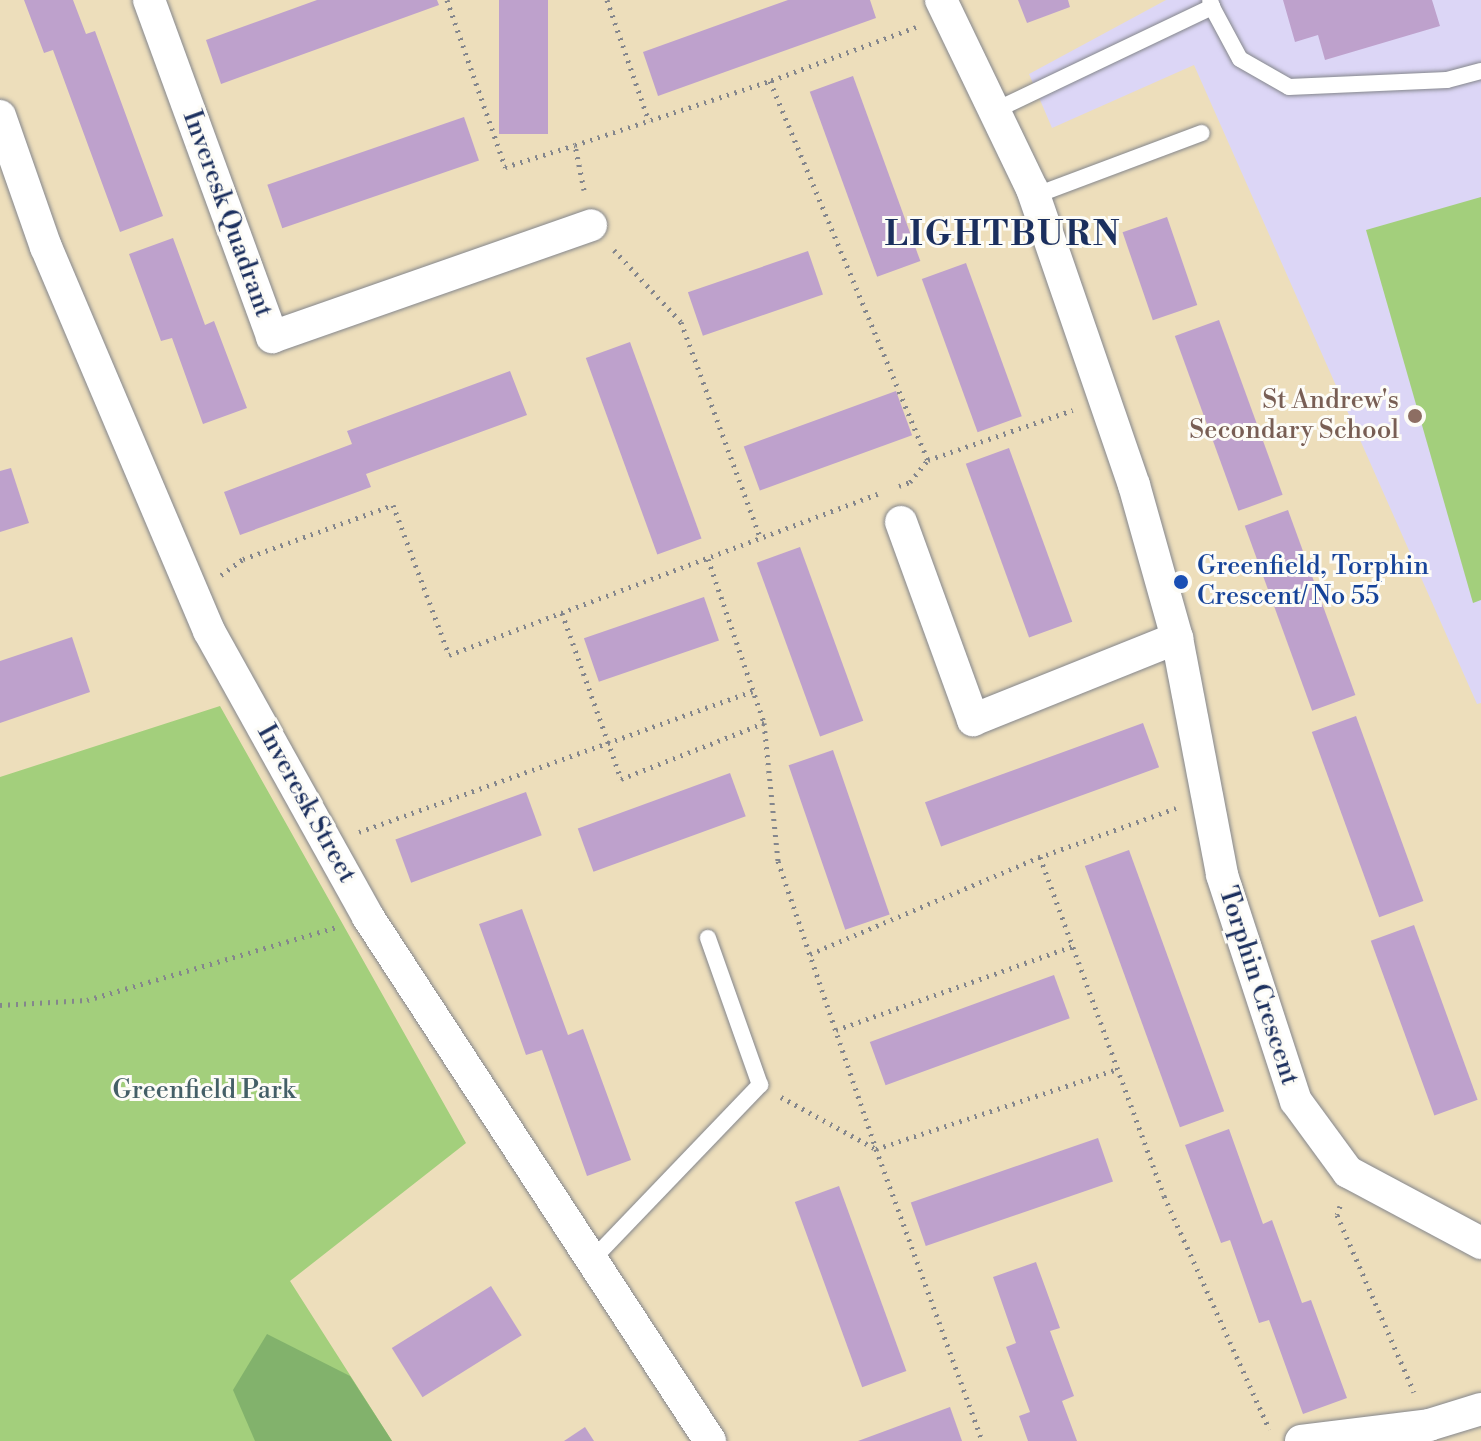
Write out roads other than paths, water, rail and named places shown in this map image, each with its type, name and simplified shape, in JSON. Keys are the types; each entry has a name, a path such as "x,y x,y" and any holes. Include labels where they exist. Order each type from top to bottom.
{"street":[{"name":"Inveresk Quadrant","path":"149,0 272,337 591,225"},
{"name":"Torphin Crescent","path":"945,8 1034,196 1104,399 1177,638 1222,875 1296,1101 1348,1172 1481,1243"},
{"name":"Inveresk Street","path":"0,116 46,247 194,595 368,917 710,1441"},
{"path":"901,522 973,720 1177,638"},
{"path":"1301,1441 1429,1425 1481,1409"}],"lane":[{"path":"994,111 1211,3 1240,59 1289,87 1447,80 1481,71"},
{"path":"1034,196 1202,133"},
{"path":"592,1260 760,1085 708,938"}],"place":[{"name":"St Andrew's Secondary School","path":"1415,416"},
{"name":"Greenfield, Torphin Crescent/ No 55","path":"1181,582"}],"district":[{"name":"LIGHTBURN","path":"1003,236"}],"park label":[{"name":"Greenfield Park","path":"204,1091"}]}
